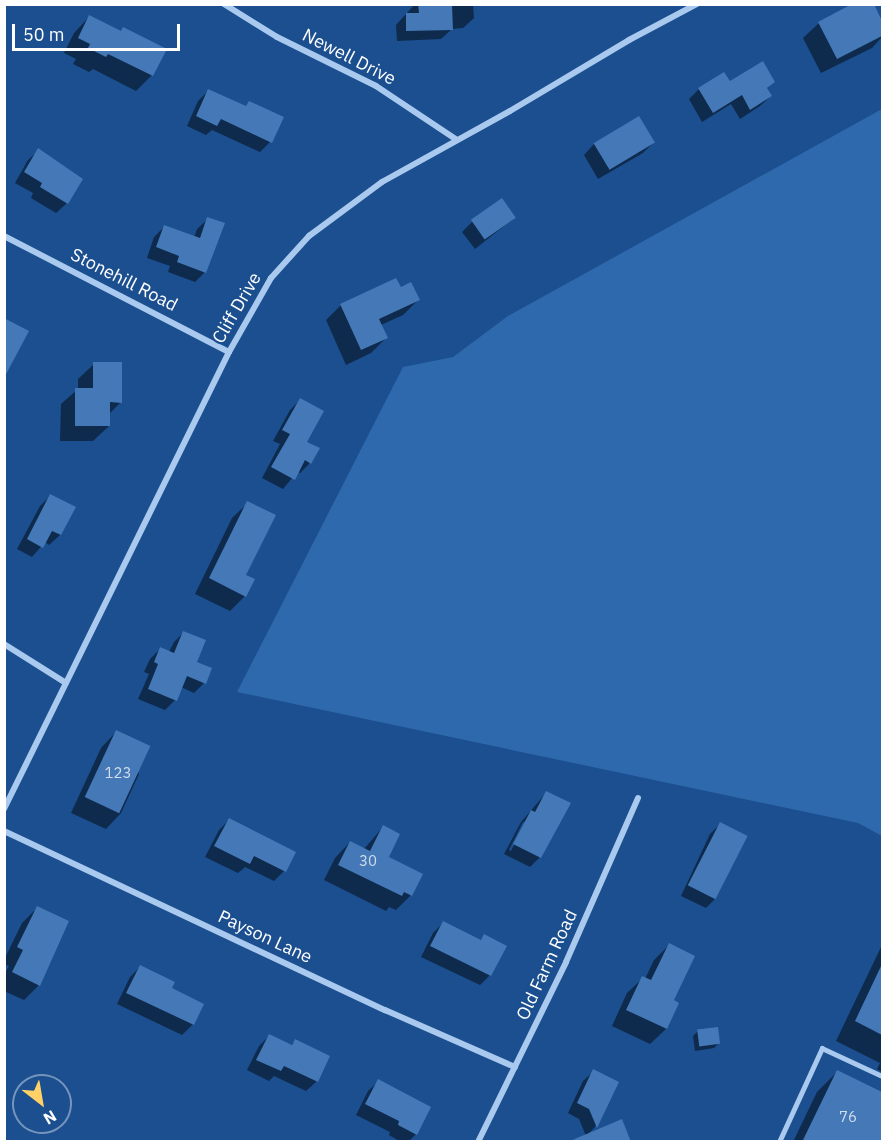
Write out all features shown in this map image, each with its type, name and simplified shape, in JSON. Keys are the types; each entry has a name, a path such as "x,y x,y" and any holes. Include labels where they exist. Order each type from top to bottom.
{"street":[{"name":"Newell Drive","path":"224,4 277,37 376,86 457,140"},
{"name":"Cliff Drive","path":"4,809 229,352 271,278 309,236 382,182 696,4"},
{"name":"Stonehill Road","path":"4,236 229,352"},
{"path":"4,644 66,683"},
{"name":"Old Farm Road","path":"478,1142 566,962 638,798"},
{"name":"Payson Lane","path":"4,831 385,1010 515,1067"}],"lane":[{"path":"779,1142 822,1048 882,1076"}],"shaded area":[{"path":"882,109 882,836 858,823 237,692 403,367 453,357 508,316"}],"building":[{"path":"418,4 452,4 453,30 406,31 406,13 419,13"},
{"path":"852,4 874,4 882,21 882,36 837,59 818,22"},
{"path":"89,15 121,31 123,27 167,49 153,76 108,54 106,57 88,48 90,44 78,38"},
{"path":"763,61 775,82 767,88 772,96 750,110 742,95 713,113 698,88 724,72 730,81"},
{"path":"208,89 246,106 249,101 284,117 272,143 221,119 217,126 196,116"},
{"path":"639,116 655,143 610,170 594,143"},
{"path":"38,148 83,179 68,204 40,187 42,183 24,172"},
{"path":"502,198 516,218 485,239 471,220"},
{"path":"207,217 225,223 206,273 177,262 179,256 156,247 164,225 200,238"},
{"path":"396,278 401,287 411,282 420,300 379,319 388,338 361,350 340,304"},
{"path":"4,318 29,331 4,378"},
{"path":"93,362 122,362 122,403 110,402 110,426 75,426 75,388 93,388"},
{"path":"300,398 324,411 307,442 320,448 311,464 305,460 295,480 271,467 290,434 282,430"},
{"path":"50,494 76,507 61,535 52,531 43,548 27,539"},
{"path":"247,501 276,515 246,575 255,579 246,597 209,578"},
{"path":"183,631 206,640 197,662 212,668 206,684 187,676 177,701 148,689 158,664 154,662 160,647 174,653"},
{"path":"116,730 150,746 119,813 85,797"},
{"path":"546,791 571,803 541,858 513,844 531,810 535,812"},
{"path":"229,818 296,852 286,872 254,856 250,864 214,846"},
{"path":"720,822 748,836 715,899 688,885"},
{"path":"383,825 400,834 389,857 423,874 412,896 404,892 402,896 338,865 350,841 370,851"},
{"path":"37,906 69,921 40,986 12,972 23,950 17,947"},
{"path":"443,921 481,940 484,934 507,946 491,976 430,946"},
{"path":"669,943 695,956 674,1000 679,1003 667,1029 626,1010 642,976 651,980"},
{"path":"882,964 882,1035 855,1021"},
{"path":"140,965 175,982 172,988 204,1004 194,1025 126,993"},
{"path":"718,1027 720,1044 699,1046 697,1030"},
{"path":"269,1034 292,1045 295,1039 330,1056 318,1082 284,1066 281,1071 256,1060"},
{"path":"593,1069 619,1082 597,1128 589,1109 577,1103"},
{"path":"837,1070 882,1092 882,1142 802,1142"},
{"path":"378,1079 431,1107 417,1135 398,1125 399,1121 365,1104"},
{"path":"622,1119 631,1142 570,1142 570,1141"}]}
